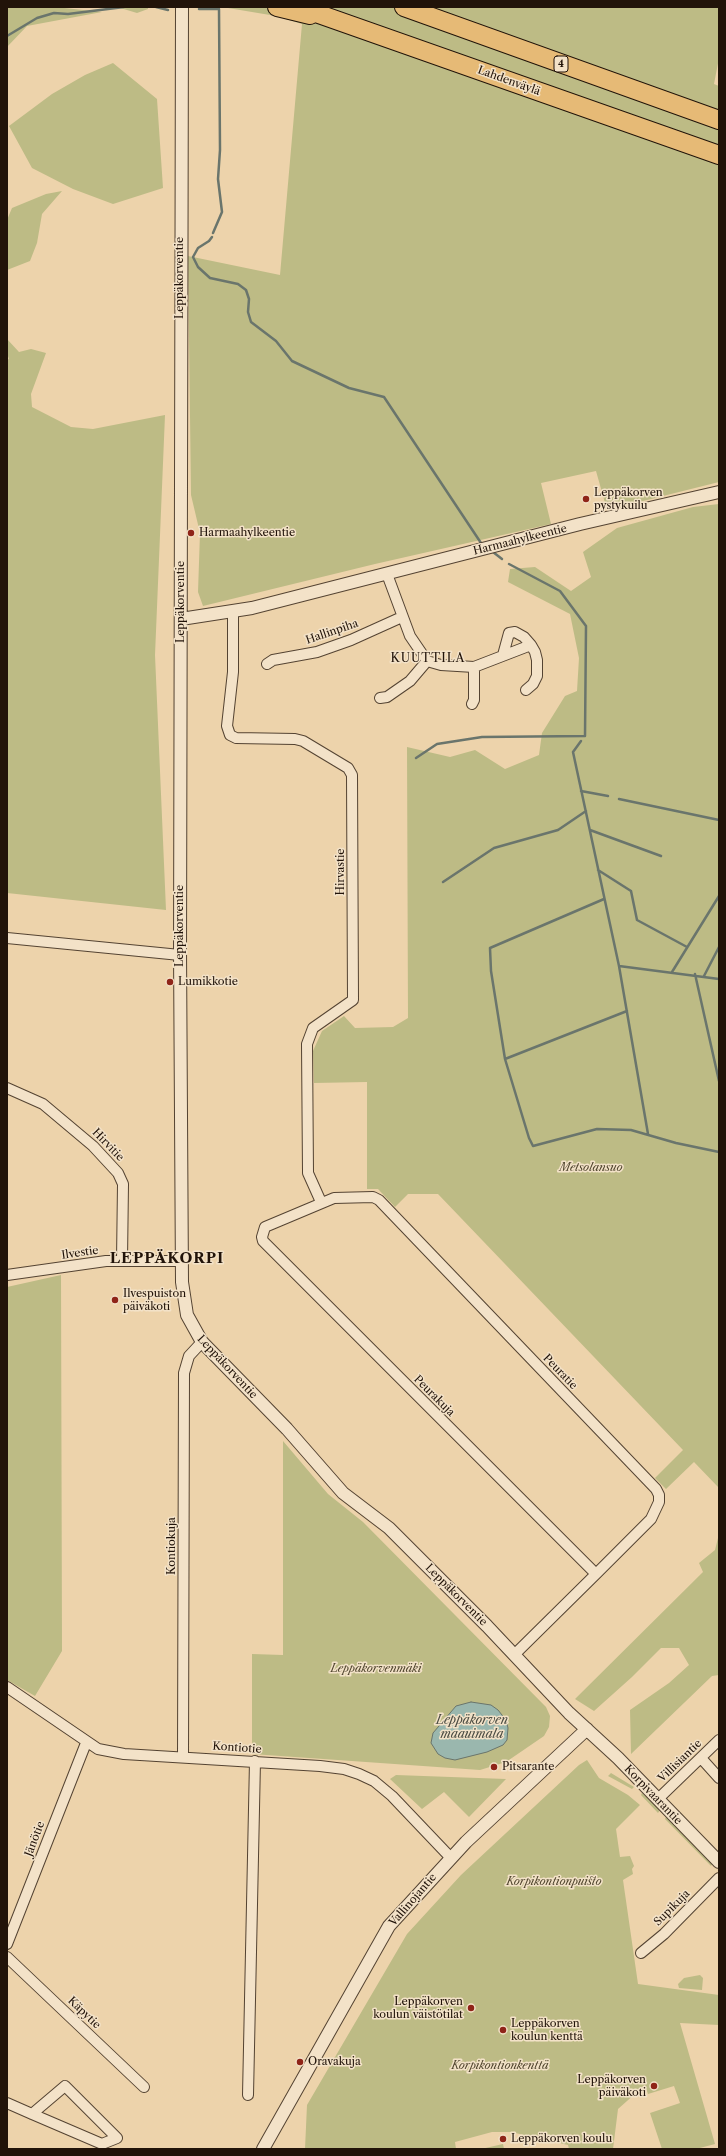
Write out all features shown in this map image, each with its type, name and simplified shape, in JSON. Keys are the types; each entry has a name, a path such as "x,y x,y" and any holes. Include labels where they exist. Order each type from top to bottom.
{"highway":[{"path":"277,7 359,28"},
{"name":"Lahdenväylä","path":"299,7 719,155"},
{"name":"4","path":"404,7 719,120"}],"street":[{"name":"Leppäkorventie","path":"182,8 180,955 181,1261 183,1298 187,1315 202,1342 287,1429 343,1493 389,1528 514,1654 569,1714 587,1729"},
{"name":"Harmaahylkeentie","path":"181,619 233,612 638,510 719,492"},
{"path":"387,574 410,636 426,661 441,665 474,667 531,645"},
{"name":"Hirvastie","path":"233,612 233,672 227,726 230,735 236,738 295,739 303,741 348,768 352,775 353,1000 313,1028 307,1044 308,1173 321,1202"},
{"name":"Hallinpiha","path":"268,664 273,660 317,652 337,645 402,617"},
{"path":"503,655 509,633 514,632 524,637 536,652 537,676 533,684 526,690"},
{"path":"380,698 387,697 410,681 426,661"},
{"path":"472,704 474,700 474,667"},
{"path":"7,938 180,955"},
{"name":"Hirvitie","path":"7,1088 43,1104 93,1146 118,1173 123,1184 122,1260"},
{"name":"Peuratie","path":"262,1231 271,1223 334,1198 373,1197 379,1200 656,1489 659,1495 659,1502 652,1519 514,1654"},
{"name":"Peurakuja","path":"262,1231 263,1241 596,1574"},
{"name":"Ilvestie","path":"7,1275 122,1260 181,1261"},
{"name":"Kontiokuja","path":"183,1757 184,1373 189,1356 202,1342"},
{"name":"Kontiotie","path":"7,1687 36,1705 86,1743 98,1749 111,1752 255,1761 344,1769 374,1781 392,1796 451,1858"},
{"name":"Korpivaarantie","path":"587,1729 719,1862"},
{"name":"Vallinojantie","path":"263,2149 389,1926 451,1858 587,1729"},
{"name":"Villisiantie","path":"658,1800 719,1740"},
{"name":"Jänötie","path":"7,1944 86,1743"},
{"path":"701,1758 719,1778"},
{"path":"248,2095 255,1761"},
{"name":"Supikuja","path":"641,1953 664,1934 719,1878"},
{"name":"Käpytie","path":"7,1957 144,2087"},
{"path":"7,2103 32,2114 102,2144 117,2138 65,2086 32,2114"}],"green space":[{"path":"7,7 55,7 102,12 27,26 7,47"},
{"path":"117,7 148,7 148,9 137,13"},
{"path":"222,7 719,7 719,58 714,84 719,86 719,482 607,510 596,471 541,483 551,524 375,564 203,606 198,592 200,533 191,495 188,256 280,275 302,24 276,16"},
{"path":"113,63 157,99 163,188 113,204 73,189 32,168 9,126 52,94 85,75"},
{"path":"62,191 42,214 37,243 30,261 7,270 7,220 12,208 46,194"},
{"path":"7,339 19,352 31,349 46,353 31,394 32,407 71,427 93,429 165,415 155,655 166,910 7,893 7,360 9,359 7,353"},
{"name":"Metsolansuo","path":"719,504 719,1488 694,1462 666,1489 655,1478 683,1450 438,1194 408,1194 395,1207 378,1189 367,1189 367,1082 314,1083 313,1051 322,1031 344,1016 355,1028 393,1027 408,1018 407,747 450,757 475,750 505,769 539,755 542,733 565,696 577,691 579,658 570,614 508,582 510,569 535,567 571,591 591,577 583,552 617,528 693,507"},
{"path":"61,1275 62,1651 35,1696 7,1680 7,1287"},
{"name":"Leppäkorvenmäki","path":"283,1441 328,1494 363,1522 546,1707 550,1716 549,1727 544,1736 506,1762 480,1770 252,1754 252,1654 283,1655"},
{"path":"719,1534 719,1675 712,1676 631,1754 630,1710 669,1683 689,1665 679,1648 661,1648 632,1677 594,1711 575,1699 703,1572 699,1563 715,1550"},
{"name":"Korpikontionpuisto","path":"587,1760 599,1778 628,1795 640,1805 616,1829 620,1857 630,1856 634,1866 632,1869 633,1874 623,1880 638,1984 719,1995 719,2025 680,2023 715,2144 696,2149 662,2149 650,2113 680,2103 674,2086 648,2094 645,2085 618,2109 613,2149 569,2149 568,2145 511,2132 492,2132 455,2142 456,2149 305,2149 307,2105 407,1934 461,1875 579,1765"},
{"path":"611,1773 634,1787 632,1789 608,1776"},
{"path":"396,1775 506,1779 469,1817 444,1792 422,1809 390,1779"},
{"path":"642,1793 660,1810 658,1813 641,1795"},
{"path":"666,1817 712,1864 711,1866 665,1819"},
{"path":"700,1975 703,1978 702,1990 679,1988 678,1984 684,1978"},
{"path":"503,2144 504,2149 481,2149"}],"water":[{"name":"Leppäkorven maauimala","path":"471,1702 491,1705 498,1710 506,1720 508,1728 507,1740 503,1745 487,1752 455,1760 445,1758 438,1754 431,1743 433,1733 456,1706"}],"waterway":[{"path":"7,36 37,18 54,13 68,14 124,7"},
{"path":"156,7 168,10"},
{"path":"199,9 219,9 220,150 218,179 222,212 213,233"},
{"path":"212,237 209,241 198,248 193,257 198,267 210,278 238,284 246,290 249,299 248,312 251,322 276,341 292,361 349,388 384,397 481,543"},
{"path":"493,552 502,559"},
{"path":"416,758 437,744 482,737 585,736 586,626 560,591 509,564"},
{"path":"581,741 573,752 619,966 648,1134"},
{"path":"581,791 608,796"},
{"path":"619,799 719,820"},
{"path":"443,882 494,848 558,830 586,811"},
{"path":"590,830 661,856"},
{"path":"598,870 631,891 637,920 687,947"},
{"path":"672,972 719,896"},
{"path":"604,899 490,948 491,971 505,1059 529,1138 533,1146 597,1129 631,1130 676,1143 719,1152"},
{"path":"704,976 719,947"},
{"path":"619,966 719,979"},
{"path":"695,974 719,1081"},
{"path":"505,1059 627,1011"}],"place":[{"name":"Leppäkorven pystykuilu","path":"586,499"},
{"name":"Harmaahylkeentie","path":"191,533"},
{"name":"Lumikkotie","path":"170,982"},
{"name":"Ilvespuiston päiväkoti","path":"115,1300"},
{"name":"Pitsarante","path":"494,1767"},
{"name":"Leppäkorven koulun väistötilat","path":"471,2008"},
{"name":"Leppäkorven koulun kenttä","path":"503,2030"},
{"name":"Oravakuja","path":"300,2062"},
{"name":"Leppäkorven päiväkoti","path":"654,2086"},
{"name":"Leppäkorven koulu","path":"503,2139"}],"district":[{"name":"KUUTTILA","path":"428,659"},
{"name":"LEPPÄKORPI","path":"167,1259"}],"park label":[{"name":"Korpikontionkenttä","path":"500,2066"}]}
